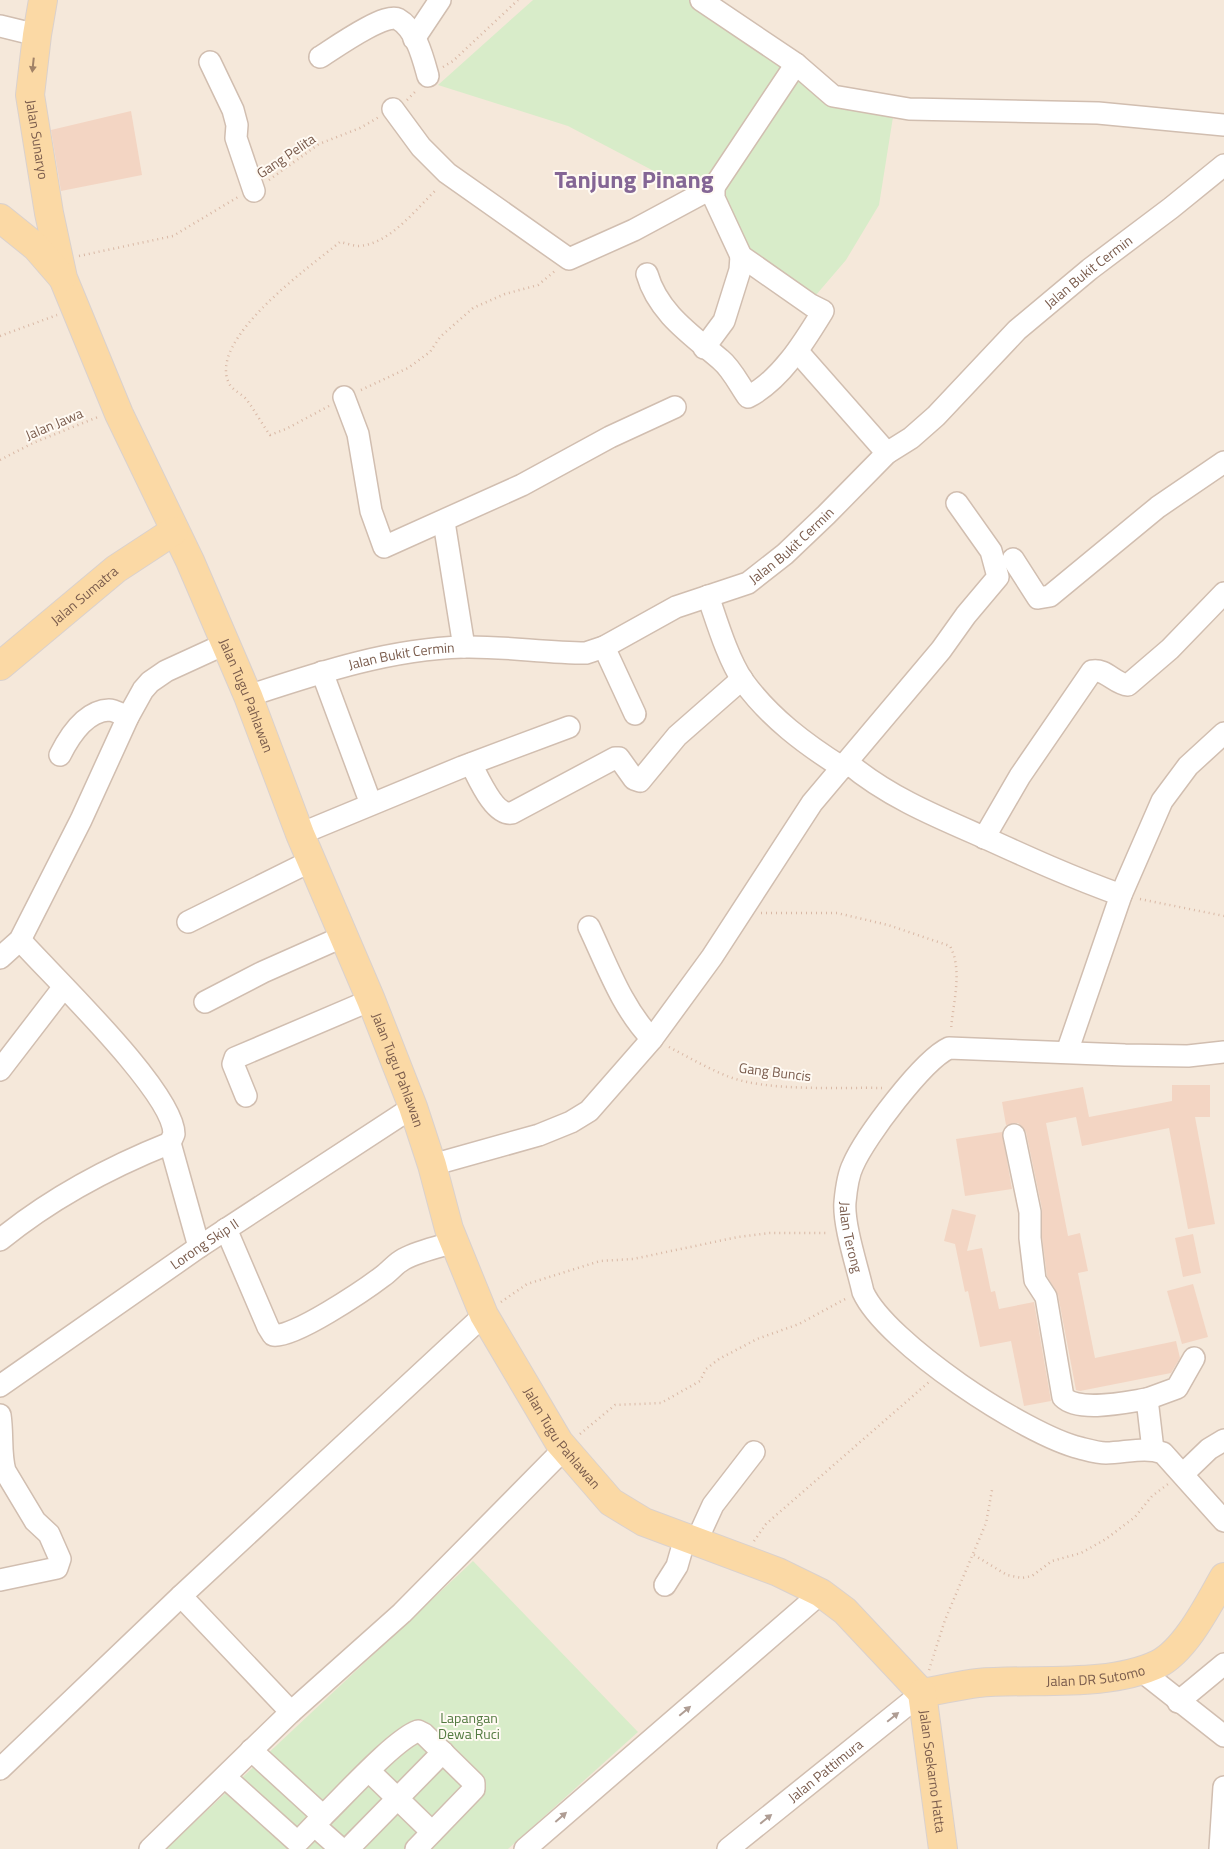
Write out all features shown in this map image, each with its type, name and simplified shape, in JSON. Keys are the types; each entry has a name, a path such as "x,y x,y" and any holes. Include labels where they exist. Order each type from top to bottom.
{"main road":[{"name":"Jalan Sunaryo","path":"44,0 37,35 30,95 49,213 62,269"},
{"path":"10,225 62,269"},
{"name":"Jalan Tugu Pahlawan","path":"62,269 75,309 119,414 190,561 224,644 248,696 300,834 371,1000 413,1107 455,1242 484,1315 564,1449 611,1502 627,1513 691,1540 798,1580 820,1593 845,1611 922,1693"},
{"name":"Jalan Sumatra","path":"0,666 116,569 174,531"},
{"name":"Jalan DR Sutomo","path":"922,1693 979,1683 1047,1682 1122,1675 1159,1663 1192,1631 1224,1577"},
{"name":"Jalan Soekarno Hatta","path":"922,1693 943,1849"}],"street":[{"path":"414,39 440,0"},
{"path":"701,0 796,64 833,96 909,109 1098,113 1224,125"},
{"path":"320,57 373,25 392,18 398,19 414,39 422,55 428,76"},
{"path":"0,26 37,35"},
{"path":"210,62 233,110 237,126 236,138 254,190"},
{"path":"393,109 422,146 447,173 570,259 634,230 714,187 796,64"},
{"name":"Jalan Bukit Cermin","path":"248,696 322,672 414,651 464,646 586,653 604,647 676,607 748,583 785,554 887,453 911,438 936,416 1017,330 1090,269 1224,165"},
{"path":"704,348 724,321 740,270 741,256 714,198 714,187"},
{"path":"10,225 32,227 49,213"},
{"path":"647,274 651,289 673,318 704,348 722,361 748,397 761,390 798,352 823,311 811,305 741,256"},
{"path":"798,352 887,453"},
{"path":"344,397 358,434 371,511 384,547 444,522 522,485 658,413 675,407"},
{"path":"1013,559 1038,598 1050,596 1158,507 1224,462"},
{"path":"432,1165 539,1135 571,1122 589,1111 652,1039 742,914 759,882 812,803 941,650 966,615 998,577 991,551 957,503"},
{"path":"444,522 464,646"},
{"path":"984,838 1020,776 1092,671 1098,670 1120,685 1128,685 1170,649 1224,593"},
{"path":"708,596 742,680 782,724 804,743 846,765 880,787 984,838 1079,880 1121,895"},
{"path":"0,958 20,940 81,820 128,717 150,682 166,671 224,644"},
{"path":"604,647 635,714"},
{"path":"322,672 371,804"},
{"path":"471,764 498,809 506,813 512,813 614,758 619,758 634,780 640,781 677,736 742,680"},
{"path":"60,755 68,737 93,716 110,710 128,717"},
{"path":"300,834 471,764 569,727"},
{"path":"1067,1052 1121,895 1162,801 1188,766 1224,733"},
{"path":"188,922 312,861"},
{"path":"589,927 626,1005 652,1039"},
{"path":"205,1002 263,972 342,936"},
{"path":"20,940 128,1056 150,1086 174,1130 170,1144 199,1247"},
{"path":"0,1070 63,988"},
{"path":"246,1096 233,1064 235,1058 371,1000"},
{"path":"949,1048 1188,1056 1224,1052"},
{"name":"Jalan Terong","path":"949,1048 940,1052 905,1088 853,1165 845,1204 863,1292 868,1304 881,1319 940,1369 1049,1438 1104,1453 1153,1450"},
{"name":"Lorong Skip II","path":"0,1386 199,1247 413,1107"},
{"path":"1014,1135 1030,1212 1032,1265 1035,1280 1046,1297 1063,1397 1082,1404 1110,1404 1147,1399 1177,1388 1194,1358"},
{"path":"0,1240 21,1224 81,1187 126,1162 170,1144"},
{"path":"226,1229 268,1327 273,1335 277,1336 336,1308 384,1276 403,1259 455,1242"},
{"path":"0,1769 181,1596 484,1315"},
{"path":"1147,1399 1153,1450 1163,1453 1224,1521"},
{"path":"0,1415 2,1463 5,1471 35,1521 49,1534 60,1559 57,1568 0,1580"},
{"path":"1182,1474 1209,1449 1224,1440"},
{"path":"150,1849 291,1712 402,1613 564,1449"},
{"path":"666,1585 713,1505 754,1452"},
{"path":"525,1849 820,1593"},
{"path":"181,1596 291,1712"},
{"path":"1178,1702 1224,1664"},
{"path":"1139,1670 1224,1736"},
{"name":"Jalan Pattimura","path":"728,1849 922,1693"},
{"path":"225,1777 295,1840 300,1840 398,1744 418,1731 424,1734 470,1777 474,1783 474,1789 416,1849"},
{"path":"252,1750 319,1821 341,1849"},
{"path":"348,1849 443,1752"},
{"path":"369,1772 432,1832"},
{"path":"1220,1849 1224,1788"}],"path":[{"name":"Gang Pelita","path":"62,269 173,236 229,200 254,190 319,144 360,128 393,109 413,96 428,76 453,62 518,0"},
{"path":"447,173 438,189 394,230 382,238 359,246 340,242 274,295 255,318 241,330 226,362 230,385 246,398 270,435 286,429 344,397 408,368 430,352 440,336 473,308 505,294 538,285 570,259"},
{"path":"0,336 75,309"},
{"name":"Jalan Jawa","path":"0,460 32,443 95,418 119,414"},
{"path":"1121,895 1224,916"},
{"path":"742,914 836,913 888,925 950,946 955,954 956,966 949,1048"},
{"name":"Gang Buncis","path":"652,1039 728,1076 750,1082 811,1087 905,1088"},
{"path":"484,1315 526,1284 600,1261 633,1259 738,1236 770,1233 850,1234"},
{"path":"564,1449 615,1405 661,1403 700,1381 706,1369 719,1359 757,1339 799,1324 840,1301 863,1292"},
{"path":"741,1558 766,1524 906,1404 940,1369"},
{"path":"974,1555 1006,1575 1022,1578 1032,1576 1052,1561 1081,1553 1106,1539 1135,1517 1152,1496 1182,1474"},
{"path":"922,1693 945,1620 986,1523 992,1490"}],"shaded area":[{"path":"0,0 1224,0 1224,1849 0,1849"}],"green space":[{"path":"533,0 689,0 856,111 893,117 879,205 846,260 810,302 741,256 711,203 690,190 568,126 438,85"},
{"name":"Lapangan Dewa Ruci","path":"473,1561 638,1732 508,1849 166,1849"}],"building":[{"path":"131,111 142,175 61,191 51,130"},
{"path":"1172,1085 1210,1085 1210,1117 1195,1117 1215,1224 1188,1229 1169,1128 1082,1146 1076,1117 1046,1123 1068,1236 1080,1233 1088,1271 1078,1273 1095,1358 1176,1341 1180,1358 1171,1373 1080,1391 1076,1390 1058,1295 1047,1276 1042,1237 1042,1209 1026,1132 1018,1123 1006,1125 1002,1102 1083,1087 1089,1117 1172,1101"},
{"path":"1002,1132 1012,1189 965,1196 956,1139"},
{"path":"952,1209 976,1215 967,1251 982,1248 991,1292 995,1291 999,1309 1034,1302 1051,1401 1024,1406 1011,1341 980,1347 968,1291 965,1292 955,1244 944,1241"},
{"path":"1193,1234 1201,1273 1183,1277 1175,1238"},
{"path":"1193,1284 1208,1337 1182,1344 1167,1291"}],"district":[{"name":"Tanjung Pinang","path":"634,180"}]}
